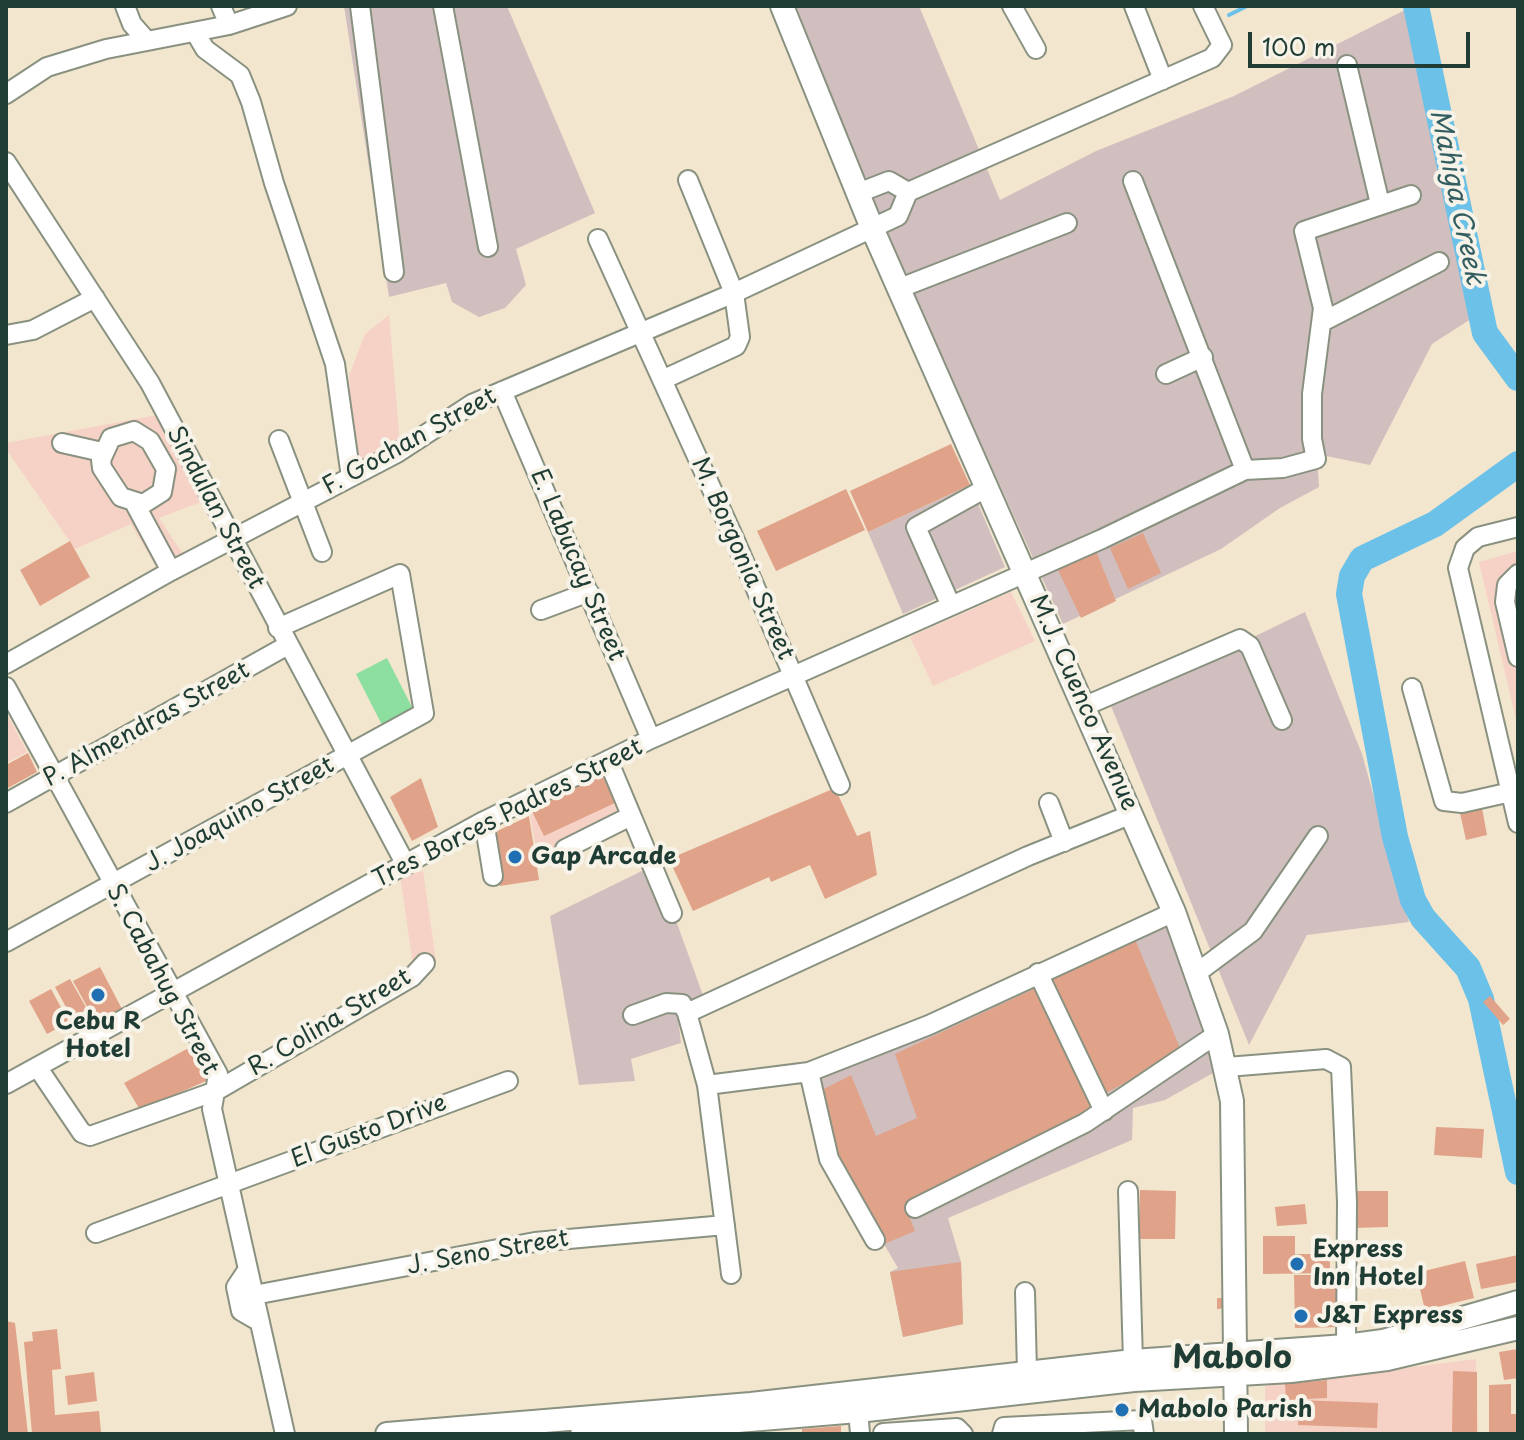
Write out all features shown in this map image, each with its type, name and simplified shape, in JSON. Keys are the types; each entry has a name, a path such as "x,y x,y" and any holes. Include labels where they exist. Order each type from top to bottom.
{"main road":[{"name":"M.J. Cuenco Avenue","path":"782,6 872,228 1085,706 1198,972 1227,1067 1235,1160 1236,1434"},
{"path":"857,1401 1134,1380 1383,1341 1516,1303"},
{"path":"582,1434 753,1419 1027,1372 1133,1361 1235,1363 1291,1371 1387,1359 1518,1328"},
{"path":"387,1434 753,1419"}],"street":[{"path":"125,6 132,24 147,41"},
{"path":"221,6 229,25"},
{"path":"6,94 47,67 106,49 229,25 287,6"},
{"path":"443,6 488,247"},
{"path":"1012,6 1036,49"},
{"path":"1134,6 1163,80"},
{"path":"858,193 889,181 908,192 1212,58 1222,45 1203,6"},
{"path":"360,7 394,272"},
{"path":"195,32 205,49 240,75 251,102 274,183 335,364 351,477"},
{"path":"1347,65 1380,204"},
{"name":"Sindulan Street","path":"6,162 150,383 406,865"},
{"path":"662,380 736,346 740,337 734,293 688,180"},
{"path":"1133,181 1245,470 1283,468 1316,459 1312,394 1323,308 1304,231 1411,195"},
{"name":"F. Gochan Street","path":"6,664 171,571 397,453 472,404 734,293 898,216 908,192"},
{"path":"900,288 1067,223"},
{"name":"M. Borgonia Street","path":"598,239 794,675 840,785"},
{"path":"1322,322 1439,262"},
{"path":"6,335 33,330 95,298"},
{"path":"1166,374 1203,357"},
{"name":"E. Labucay Street","path":"502,391 651,739"},
{"path":"135,504 150,502 165,484 166,469 150,441 142,434 126,432 111,438 102,452 102,468 116,491 135,504 171,571"},
{"path":"279,440 322,552"},
{"path":"62,443 102,452"},
{"name":"Tres Borces Padres Street","path":"6,1084 176,994 484,821 651,739 1025,573 1245,470"},
{"path":"951,606 916,527 988,487"},
{"path":"1518,527 1478,537 1465,548 1458,568 1518,823"},
{"name":"J. Joaquino Street","path":"6,942 424,713 403,578 396,574 278,628"},
{"path":"1518,574 1507,585 1505,602 1518,657"},
{"path":"541,610 589,592"},
{"path":"1085,706 1240,639 1250,646 1282,720"},
{"name":"P. Almendras Street","path":"6,803 288,645"},
{"name":"S. Cabahug Street","path":"6,687 218,1074 212,1109 285,1434"},
{"path":"1412,688 1444,801 1462,803 1511,792"},
{"path":"608,760 672,913"},
{"path":"1049,803 1064,842"},
{"path":"687,1013 1132,814"},
{"path":"565,849 631,816"},
{"path":"484,821 493,876"},
{"path":"1198,972 1253,931 1318,836"},
{"path":"707,1085 809,1072 929,1025 1174,912"},
{"name":"R. Colina Street","path":"38,1068 87,1135 216,1091 412,977 425,963"},
{"path":"1038,973 1104,1111"},
{"path":"633,1015 666,1003 682,1004 687,1013 707,1085 731,1274"},
{"path":"915,1208 1104,1111 1133,1087 1192,1053 1217,1034"},
{"path":"1227,1067 1326,1059 1341,1067 1347,1202 1346,1346"},
{"path":"809,1072 829,1159 875,1240"},
{"name":"El Gusto Drive","path":"96,1233 508,1081"},
{"path":"1128,1191 1133,1361"},
{"name":"J. Seno Street","path":"254,1295 535,1242 725,1225"},
{"path":"248,1269 236,1287 241,1311 260,1322"},
{"path":"1025,1292 1027,1372"},
{"path":"857,1401 860,1434"},
{"path":"1002,1434 1004,1427 1142,1420 1144,1434"},
{"path":"883,1433 957,1428 963,1434"}],"shaded area":[{"path":"344,6 507,6 595,213 516,249 526,285 505,308 479,317 452,302 446,283 389,297"},
{"path":"796,6 919,6 1000,200 1096,151 1234,96 1407,9 1477,315 1432,344 1370,465 1307,452 1318,470 1319,487 1280,508 1221,549 1063,624 892,248"},
{"path":"389,315 400,444 355,467 349,376 365,334"},
{"path":"157,415 201,502 159,518 185,557 158,570 131,524 75,549 6,449 6,443"},
{"path":"970,485 1005,567 903,614 868,532"},
{"path":"1518,551 1518,728 1479,562"},
{"path":"1011,592 1035,641 933,686 910,637"},
{"path":"1305,612 1362,754 1409,922 1307,935 1249,1045 1111,706"},
{"path":"6,712 27,752 6,763"},
{"path":"607,768 623,814 538,858 528,804"},
{"path":"650,867 674,915 704,998 677,1009 681,1043 631,1059 635,1081 579,1085 550,916"},
{"path":"423,871 436,961 413,965 400,875"},
{"path":"1167,924 1215,1056 1213,1073 1165,1100 1133,1108 1132,1140 948,1218 961,1262 963,1324 903,1337 890,1272 898,1268 833,1158 817,1077"},
{"path":"1476,1359 1478,1434 1265,1434 1265,1386"}],"green space":[{"path":"387,658 415,713 384,729 356,674"}],"building":[{"path":"951,444 970,485 868,532 850,491"},
{"path":"846,489 865,530 776,571 757,531"},
{"path":"1143,533 1161,573 1128,589 1110,548"},
{"path":"70,541 90,577 40,606 20,570"},
{"path":"1096,551 1116,601 1081,618 1058,570"},
{"path":"28,753 37,772 6,789 6,765"},
{"path":"604,773 617,802 544,836 530,807"},
{"path":"421,778 438,827 412,841 390,797"},
{"path":"835,788 857,836 870,831 877,875 825,899 810,865 771,882 769,877 693,911 669,859"},
{"path":"1482,808 1487,835 1466,840 1460,813"},
{"name":"Gap Arcade","path":"529,816 539,880 500,886 491,834"},
{"path":"1135,939 1182,1053 1102,1095 1049,977"},
{"name":"Cebu R Hotel","path":"100,967 122,1009 96,1023 73,981"},
{"path":"70,979 87,1009 72,1018 55,987"},
{"path":"1036,988 1095,1113 907,1211 915,1231 884,1244 833,1158 820,1091 851,1075 876,1136 917,1118 895,1054"},
{"path":"51,989 69,1022 47,1034 29,1001"},
{"path":"1490,996 1510,1019 1503,1025 1483,1002"},
{"path":"196,1044 213,1078 140,1110 124,1083"},
{"path":"1436,1127 1484,1129 1482,1158 1434,1155"},
{"path":"1140,1190 1176,1191 1175,1239 1139,1239"},
{"path":"1352,1191 1388,1191 1388,1227 1352,1228"},
{"path":"1305,1204 1307,1224 1277,1226 1275,1207"},
{"name":"Express Inn Hotel","path":"1263,1236 1295,1236 1295,1254 1330,1254 1330,1273 1263,1274"},
{"path":"1518,1255 1518,1282 1481,1289 1476,1264"},
{"path":"1465,1261 1474,1298 1425,1310 1416,1273"},
{"path":"961,1262 963,1324 903,1337 890,1272"},
{"path":"1294,1275 1342,1275 1342,1327 1295,1328"},
{"path":"1217,1298 1226,1298 1226,1308 1217,1309"},
{"path":"6,1321 15,1323 28,1434 6,1434"},
{"path":"57,1329 61,1369 52,1370 55,1415 99,1411 101,1432 32,1434 24,1342 33,1341 32,1332"},
{"path":"1518,1349 1518,1378 1504,1380 1499,1352"},
{"path":"1453,1371 1477,1372 1477,1434 1452,1434"},
{"path":"94,1372 97,1401 68,1405 65,1376"},
{"path":"1327,1380 1327,1398 1286,1400 1285,1384"},
{"path":"1511,1384 1511,1414 1518,1414 1518,1434 1489,1434 1489,1385"},
{"path":"1299,1400 1378,1403 1377,1428 1298,1425"},
{"path":"841,1426 841,1434 802,1434 802,1429"}],"waterway":[{"path":"1229,15 1247,6"},
{"name":"Mahiga Creek","path":"1416,6 1485,333 1518,378"},
{"path":"1518,464 1435,524 1362,559 1352,576 1349,594 1395,837 1413,900 1423,918 1468,968 1481,999 1518,1172"}],"place":[{"name":"Gap Arcade","path":"515,857"},
{"name":"Cebu R Hotel","path":"98,995"},
{"name":"Express Inn Hotel","path":"1297,1264"},
{"name":"J&T Express","path":"1301,1316"},
{"name":"Mabolo Parish","path":"1122,1410"}],"district":[{"name":"Mabolo","path":"1232,1359"}]}
